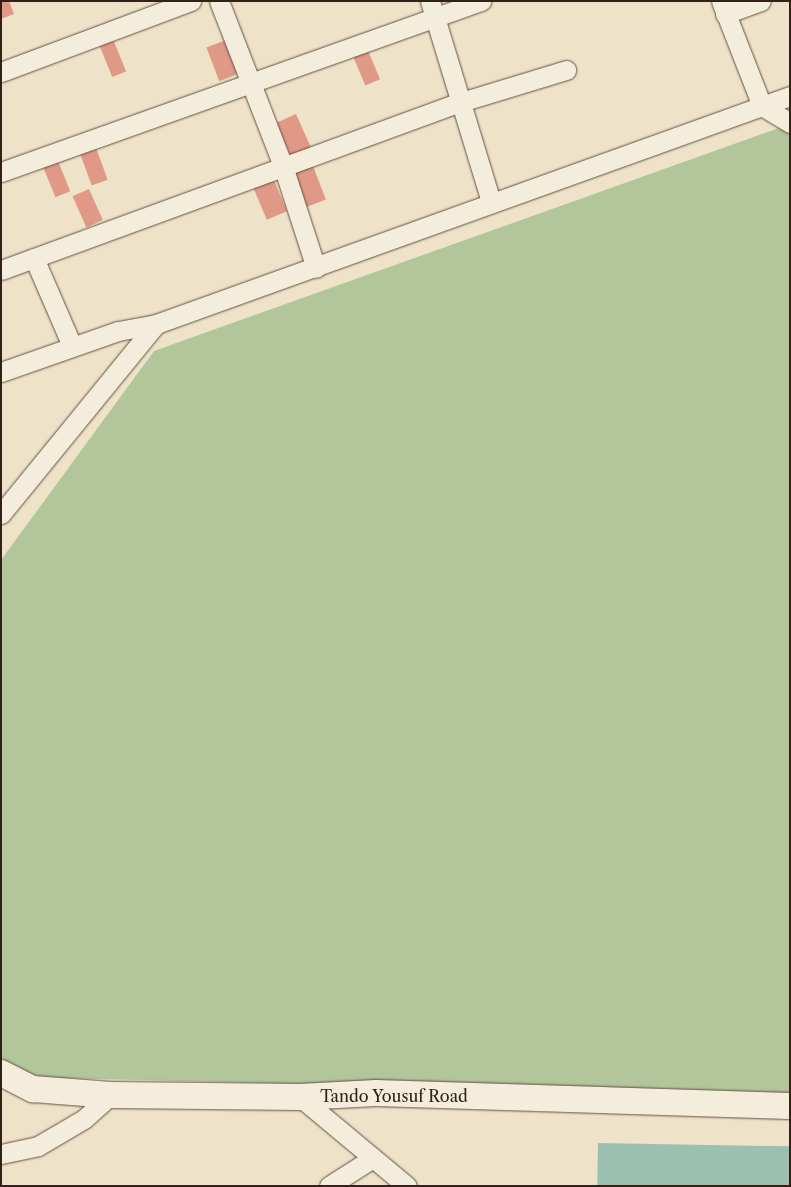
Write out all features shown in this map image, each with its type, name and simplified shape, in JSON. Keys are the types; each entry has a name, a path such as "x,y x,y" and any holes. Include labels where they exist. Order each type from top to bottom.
{"street":[{"path":"1,72 191,1"},
{"path":"219,1 283,166 316,268"},
{"path":"1,172 250,83 433,10 481,1"},
{"path":"761,1 723,7 762,106 790,123"},
{"path":"433,10 491,202"},
{"path":"1,270 461,102 566,70"},
{"path":"1,372 118,331 156,324 790,96"},
{"path":"34,258 72,346"},
{"path":"1,514 156,324"},
{"name":"Tando Yousuf Road","path":"1,1073 33,1089 111,1095 300,1097 376,1093 790,1106"},
{"path":"1,1154 38,1146 84,1119 111,1095"},
{"path":"300,1097 407,1186"},
{"path":"329,1186 374,1158"}],"shaded area":[{"path":"790,124 790,1096 18,1077 1,1057 1,560 154,351"},
{"path":"598,1143 790,1146 789,1186 597,1186"}],"building":[{"path":"1,1 9,1 14,14 1,19"},
{"path":"113,39 126,71 112,77 99,45"},
{"path":"226,40 239,74 219,81 206,48"},
{"path":"366,46 380,79 365,85 351,52"},
{"path":"296,114 311,148 291,157 276,123"},
{"path":"95,145 108,180 92,186 79,151"},
{"path":"56,156 70,191 55,197 41,162"},
{"path":"313,166 326,200 303,208 291,175"},
{"path":"273,178 287,211 267,220 253,187"},
{"path":"89,189 103,220 86,227 73,196"}]}
